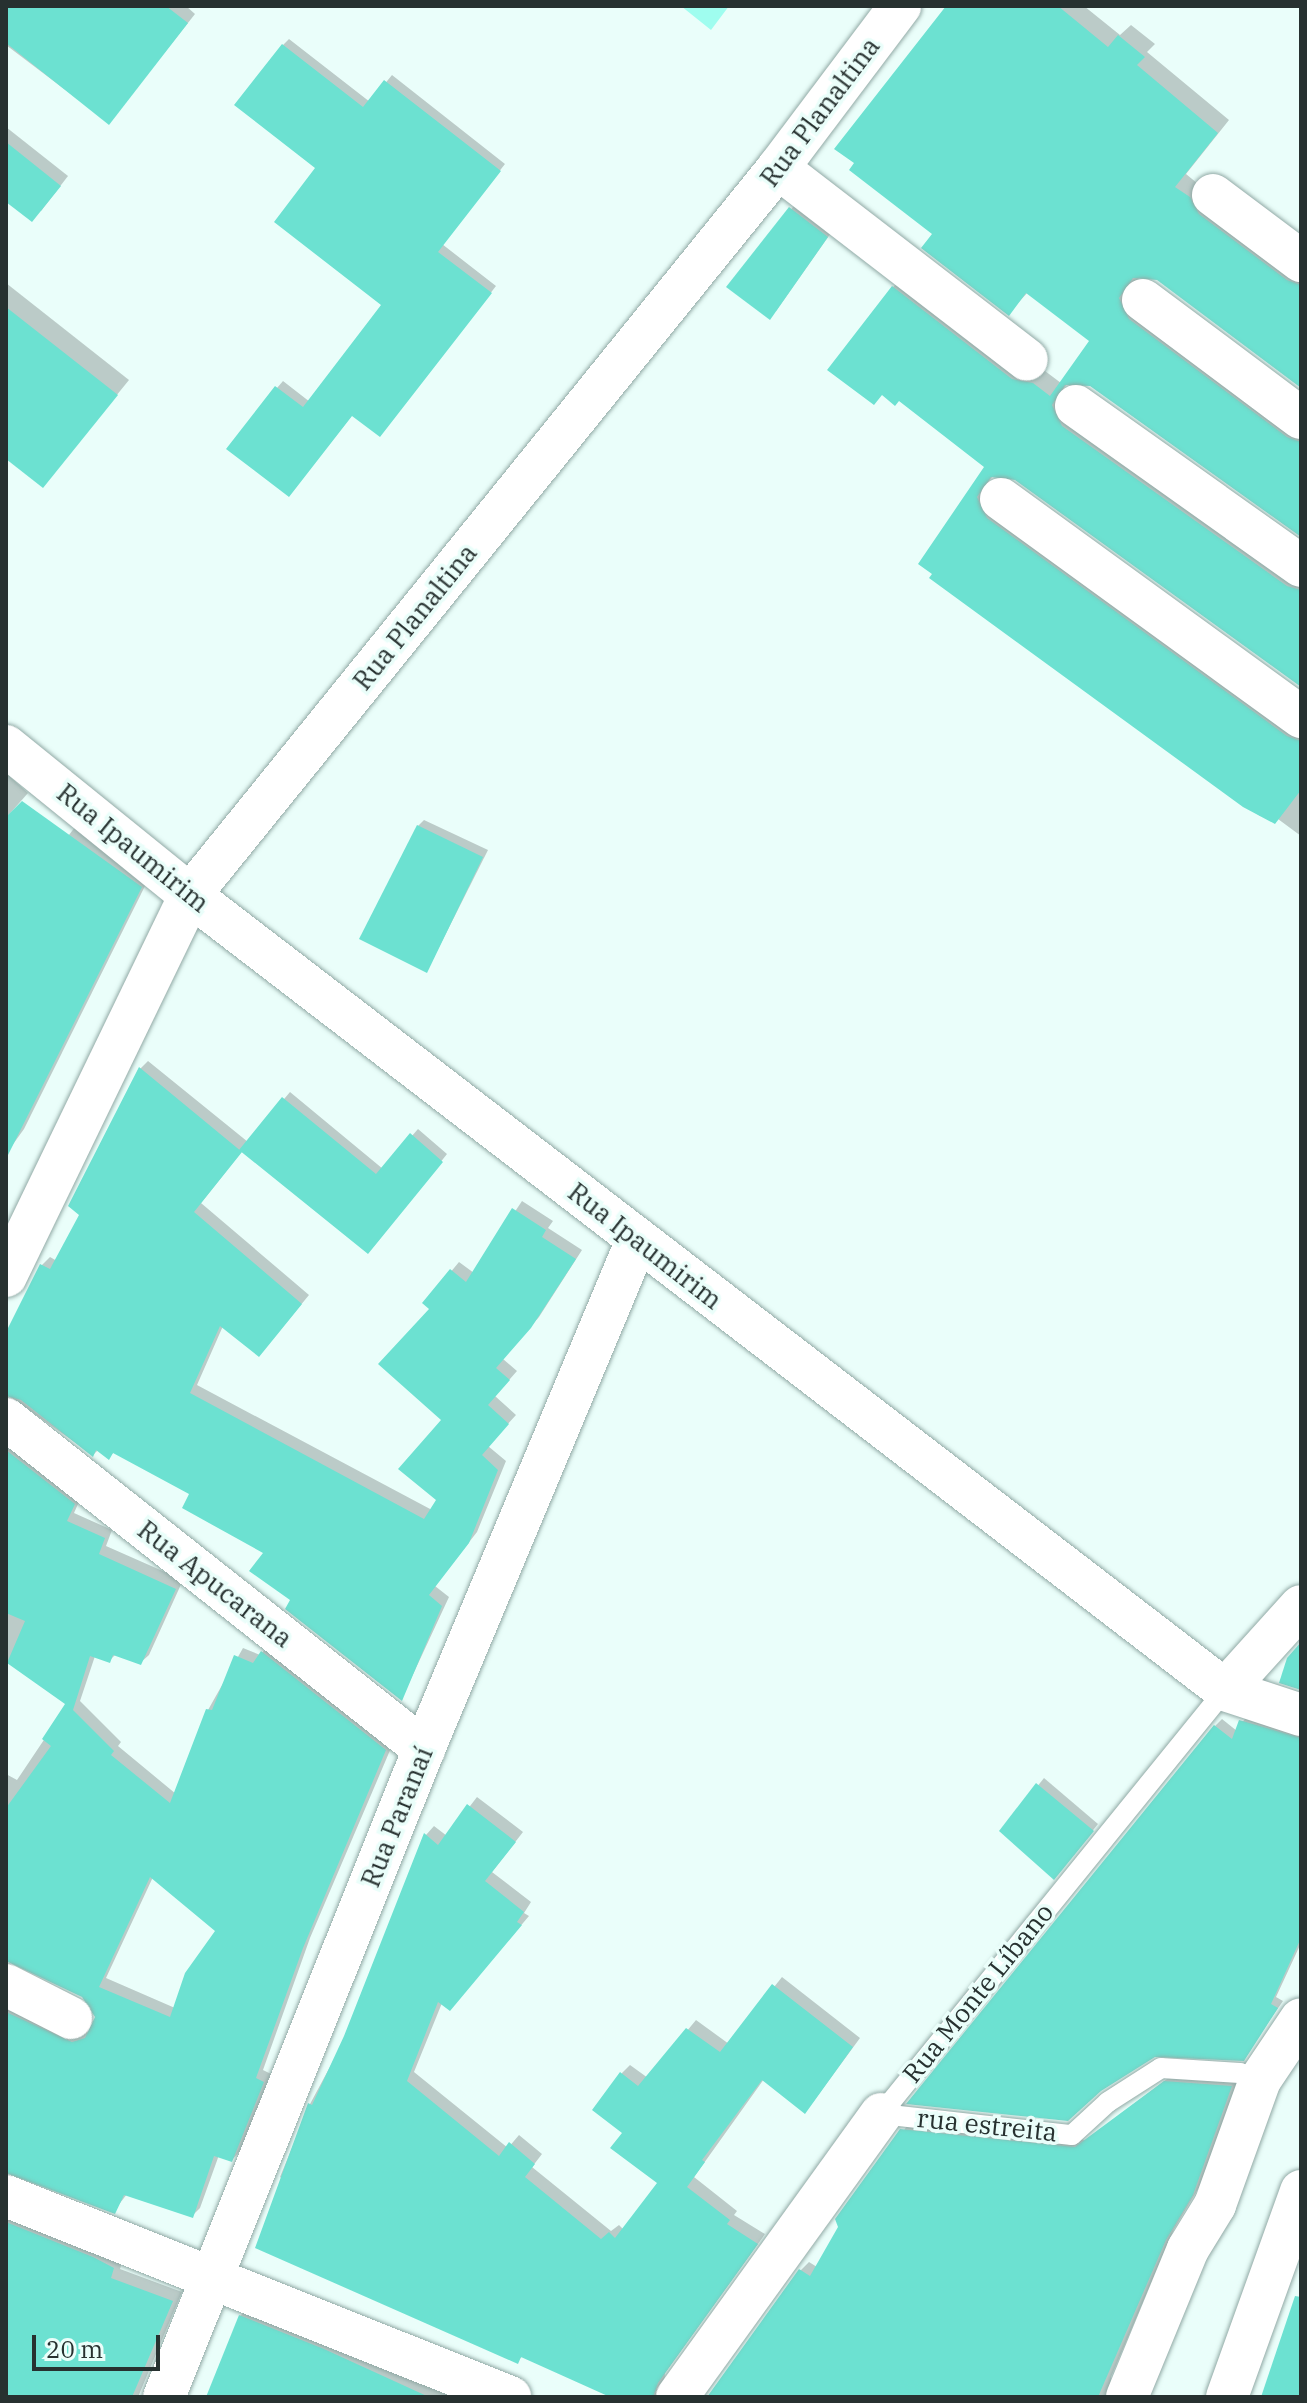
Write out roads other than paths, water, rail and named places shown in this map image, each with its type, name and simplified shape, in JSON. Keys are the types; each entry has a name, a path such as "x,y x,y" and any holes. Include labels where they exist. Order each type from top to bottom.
{"street":[{"name":"Rua Planaltina","path":"6,1276 190,895 778,168 900,6"},
{"path":"778,168 1027,360"},
{"path":"1213,195 1301,261"},
{"path":"1143,300 1301,418"},
{"path":"1076,406 1301,566"},
{"path":"1001,499 1301,717"},
{"name":"Rua Ipaumirim","path":"6,746 190,895 1225,1690 1301,1715"},
{"name":"Rua Paranaí","path":"164,2397 424,1749 637,1240"},
{"name":"Rua Apucarana","path":"6,1419 424,1749"},
{"name":"Rua Monte Líbano","path":"1225,1690 1301,1606"},
{"path":"6,1985 71,2018"},
{"path":"1127,2397 1188,2249 1215,2205 1260,2080 1301,2019"},
{"name":"Rua Monte Líbano","path":"677,2397 881,2114"},
{"path":"1227,2397 1301,2191"},
{"path":"6,2196 505,2396"}],"lane":[{"name":"Rua Monte Líbano","path":"881,2114 1225,1690"},
{"name":"rua estreita","path":"881,2114 1072,2135 1108,2102 1161,2068 1240,2073 1260,2080"}]}
